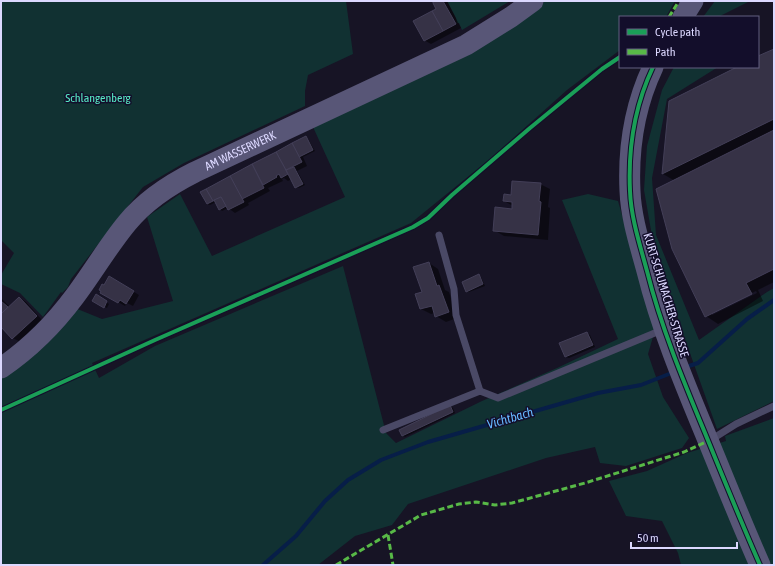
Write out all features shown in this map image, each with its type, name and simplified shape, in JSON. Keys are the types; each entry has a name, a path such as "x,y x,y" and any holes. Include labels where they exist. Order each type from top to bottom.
{"main road":[{"name":"AM WASSERWERK","path":"1,368 38,338 58,318 127,223 159,193 177,181 195,172 466,45 511,17 533,1"},
{"path":"684,16 693,1"},
{"name":"KURT-SCHUMACHER-STRASSE","path":"653,68 637,111 631,142 630,192 633,217 638,240 664,329 687,390 760,565"}],"lane":[{"path":"439,235 454,289 456,315 480,391"},
{"path":"383,430 480,391 498,398 664,329"},
{"path":"708,441 736,424 774,406"}],"green space":[{"name":"Schlangenberg","path":"1,1 346,1 353,54 308,75 305,91 305,106 184,163 143,187 71,279 68,287 62,293 61,292 43,317 20,293 1,284 1,275 14,253 1,240"},
{"path":"447,1 510,1 462,30 459,23 457,23"},
{"path":"545,1 675,1 667,16 619,16 619,51 567,90 491,158 411,223 92,363 99,378 155,346 343,266 386,433 396,443 482,401 618,339 562,200 588,194 618,201 655,330 648,354 663,397 689,438 682,448 626,466 600,463 595,447 546,458 408,504 392,525 355,536 318,565 1,565 1,375 75,308 102,319 173,301 147,217 180,194 212,256 345,197 313,127 540,6"},
{"path":"715,1 750,1 720,16 704,16"},
{"path":"673,68 716,68 667,99 652,178 656,235 699,340 774,288 774,401 717,429 681,328 652,236 644,190 647,146 662,90"},
{"path":"774,418 774,565 681,565 678,553 662,521 626,516 609,481 647,471 687,453 726,441 725,436"}],"building":[{"path":"433,1 443,1 456,24 443,31 432,11 436,9"},
{"path":"432,11 443,31 424,41 413,21"},
{"path":"774,49 774,119 662,174 669,101 735,68 759,68 759,56"},
{"path":"774,130 774,269 746,283 752,294 705,317 672,249 656,189"},
{"path":"306,136 313,150 299,157 292,143"},
{"path":"292,143 302,162 286,170 276,152"},
{"path":"276,152 288,174 281,178 279,174 276,176 277,177 263,185 252,164"},
{"path":"252,164 264,188 242,199 230,176"},
{"path":"294,167 303,184 295,188 286,170"},
{"path":"230,176 244,202 228,210 221,197 213,201 206,189"},
{"path":"512,181 541,183 538,235 493,231 495,207 512,209 512,202 503,201 504,194 511,195"},
{"path":"206,189 213,201 207,204 200,192"},
{"path":"221,197 226,206 219,210 214,200"},
{"path":"429,262 437,286 439,285 449,312 435,317 432,306 420,309 415,294 422,292 413,267"},
{"path":"479,274 483,284 466,292 462,282"},
{"path":"109,276 134,291 126,304 120,300 118,303 100,293 101,291 99,290 102,284 104,285"},
{"path":"96,294 107,301 104,308 92,301"},
{"path":"19,297 37,316 12,339 1,327 1,314"},
{"path":"1,301 8,307 1,314"},
{"path":"587,332 593,345 565,357 559,343"},
{"path":"450,405 453,412 402,436 399,430"}],"waterway":[{"name":"Vichtbach","path":"686,367 698,363 747,319 774,300"},
{"name":"Vichtbach","path":"263,565 296,536 325,501 348,480 381,460 428,442 598,393 641,385 674,372"}],"marked path":[{"path":"670,16 679,1"},
{"path":"336,565 421,515 459,504 476,502 495,505 512,503 585,483 684,452 708,441"},
{"path":"388,535 393,565"}],"cycle path":[{"path":"1,410 155,340 413,227 428,218 452,195 530,128 602,69 619,58"},
{"path":"653,68 637,112 630,159 630,191 634,221 653,292 673,353 725,483 760,565"}]}
